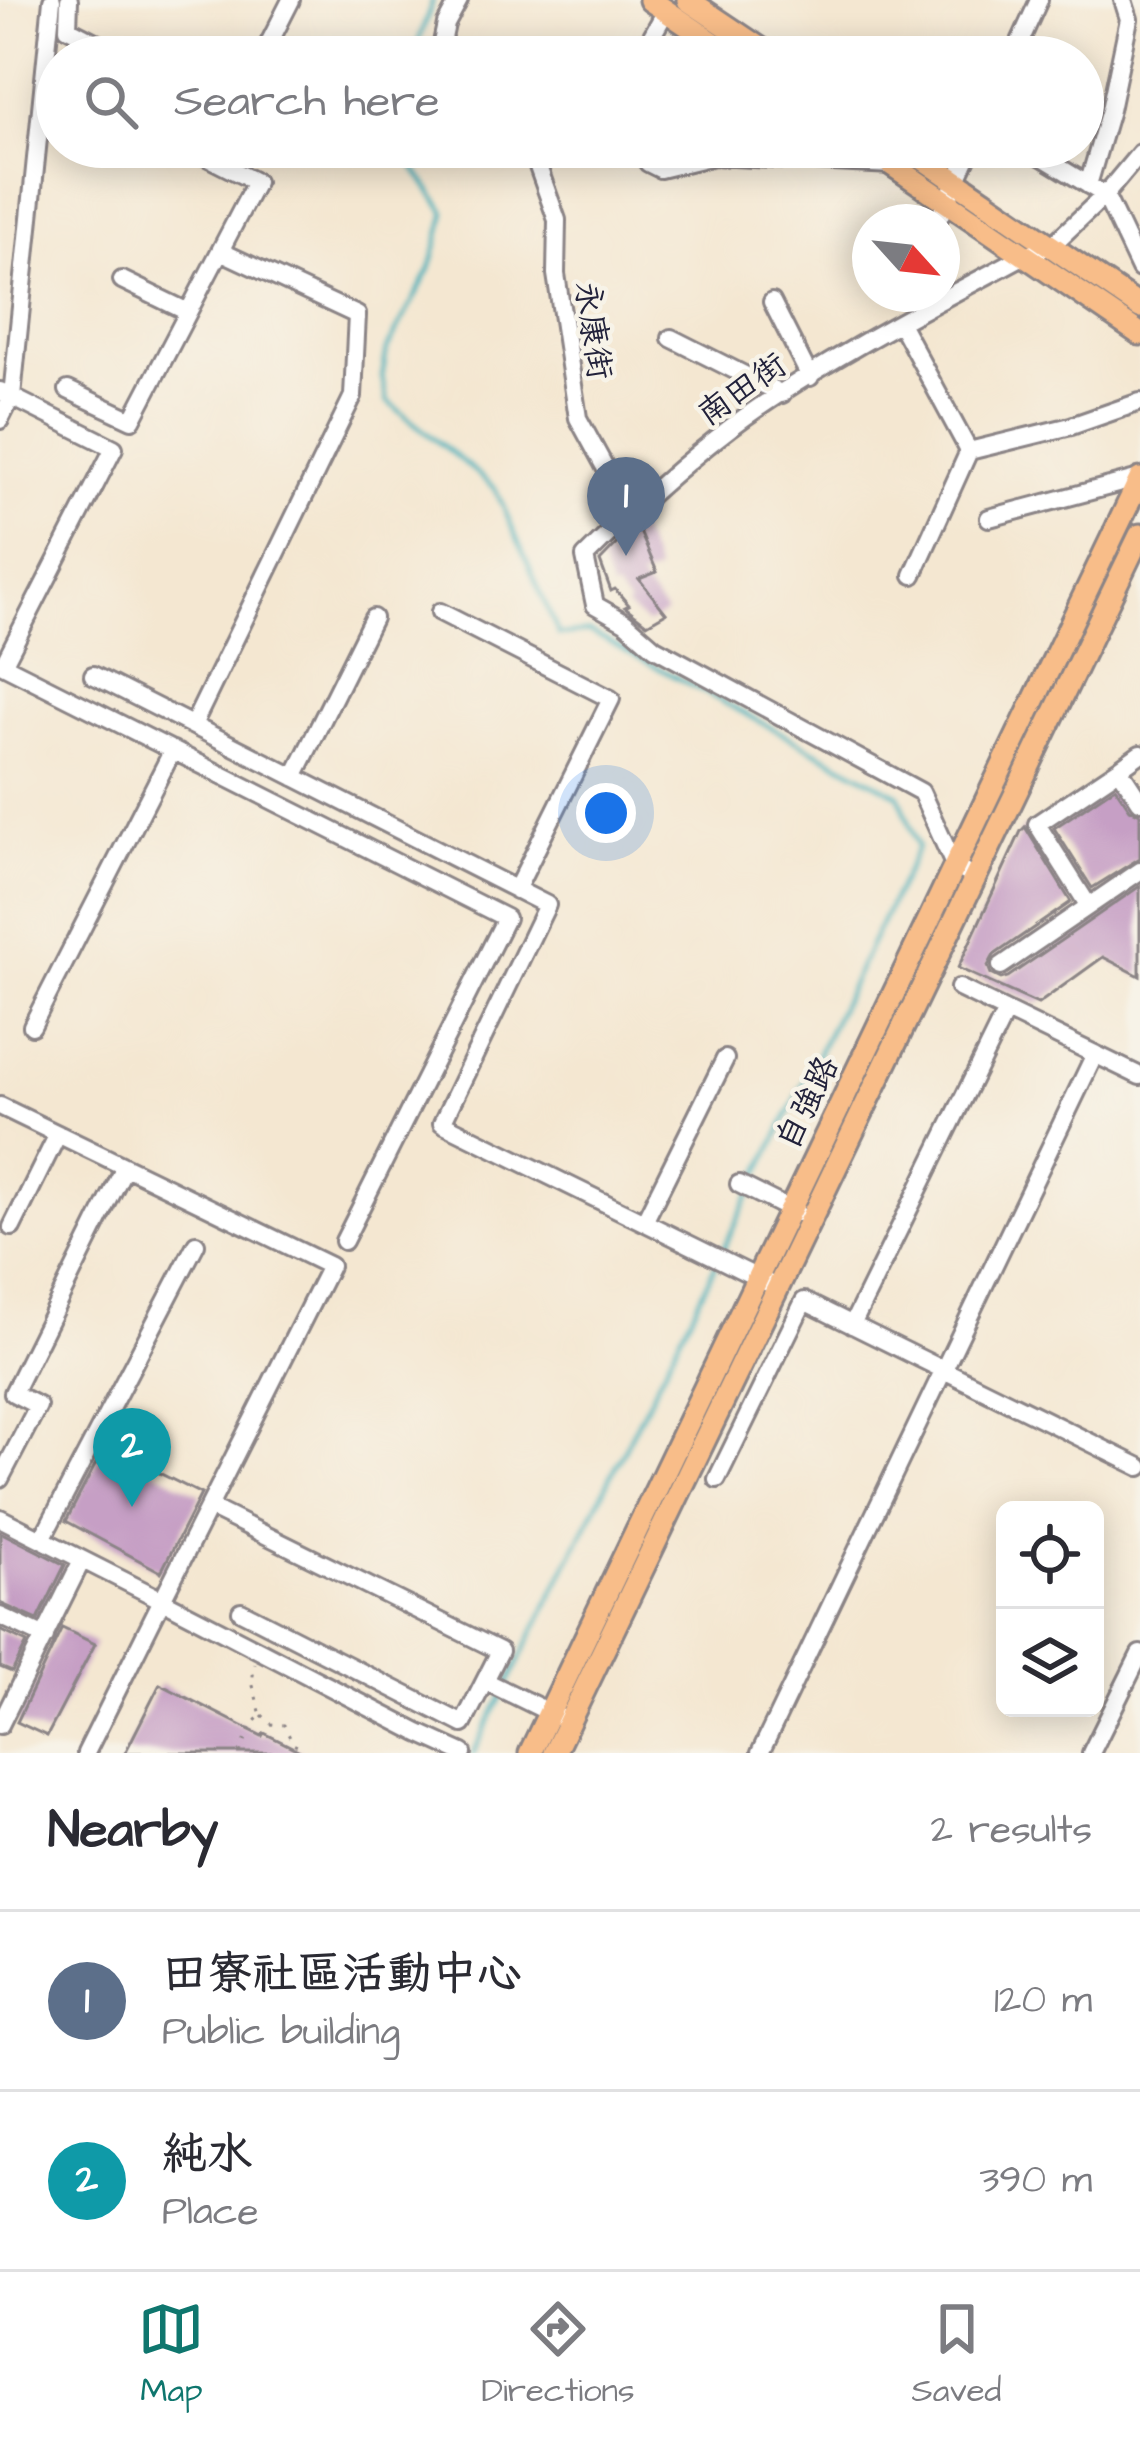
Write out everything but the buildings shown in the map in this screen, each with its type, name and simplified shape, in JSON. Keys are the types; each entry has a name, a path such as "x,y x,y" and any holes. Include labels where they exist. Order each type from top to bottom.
{"main road":[{"path":"688,0 740,36"},
{"path":"658,5 703,36"},
{"path":"909,168 935,204"},
{"path":"928,168 956,180 1136,302"},
{"path":"960,222 1025,255 1140,334"},
{"name":"自強路","path":"965,872 1140,479"},
{"name":"自強路","path":"530,1753 559,1717 767,1283 790,1210 1140,535"},
{"name":"自強路","path":"554,1753 559,1717"}],"street":[{"path":"48,36 52,0"},
{"path":"69,0 68,28 83,36"},
{"path":"273,36 291,0"},
{"path":"443,36 459,0"},
{"path":"1023,36 1040,0"},
{"path":"1104,130 1129,19 1123,0"},
{"path":"647,36 658,5"},
{"path":"0,420 36,137"},
{"name":"南田街","path":"965,872 921,792 655,648 625,622 595,605 585,557 745,417 900,323 1025,255 1051,246 1105,195 1140,153"},
{"path":"68,390 132,421 256,182 228,168"},
{"name":"永康街","path":"538,168 557,220 556,274 578,418 630,513"},
{"path":"945,204 962,168"},
{"path":"1062,168 1105,195 1140,268"},
{"path":"1088,184 1093,168"},
{"path":"193,725 353,396 357,315 220,250"},
{"path":"122,280 188,312"},
{"path":"772,302 809,377"},
{"path":"900,323 969,451"},
{"path":"671,338 782,394"},
{"path":"6,393 114,448 2,664 506,918 344,1241"},
{"path":"969,451 1071,426 1140,402"},
{"path":"913,575 969,451"},
{"path":"989,518 1140,479"},
{"path":"440,612 611,699 516,890"},
{"path":"294,777 373,618"},
{"path":"93,675 547,905 442,1123 767,1283"},
{"path":"32,1026 173,750"},
{"path":"1088,905 1036,824 1140,754"},
{"path":"1119,769 1140,801"},
{"path":"1001,966 1140,871"},
{"path":"958,988 1140,1076"},
{"path":"852,1325 1006,1010"},
{"path":"760,1753 1096,1054"},
{"path":"644,1222 725,1059"},
{"path":"0,1106 330,1266 86,1753"},
{"path":"12,1226 58,1134"},
{"path":"0,1479 38,1406 13,1394 125,1167"},
{"path":"739,1184 790,1210"},
{"path":"42,1539 196,1244"},
{"path":"717,1479 804,1301 1140,1467"},
{"path":"209,1507 500,1652 463,1724 241,1610"},
{"path":"0,1518 454,1750"},
{"path":"0,1725 82,1560"},
{"path":"0,1616 45,1637"},
{"path":"1091,1753 1140,1654"},
{"path":"484,1681 559,1717"}],"path":[{"path":"259,1650 252,1672 261,1714"},
{"path":"261,1714 271,1724 284,1725 293,1744 304,1749"},
{"path":"240,1753 261,1714"}],"waterway":[{"path":"420,36 433,0"},
{"path":"415,168 446,213 430,269 387,349 382,377 387,401 495,488 559,635 590,632 899,795 918,847 755,1183"},
{"path":"721,1253 750,1194"},
{"path":"508,1684 716,1264"},
{"path":"473,1753 503,1694"}],"place":[{"name":"田寮社區活動中心","path":"626,556"},
{"name":"純水","path":"132,1507"}]}
